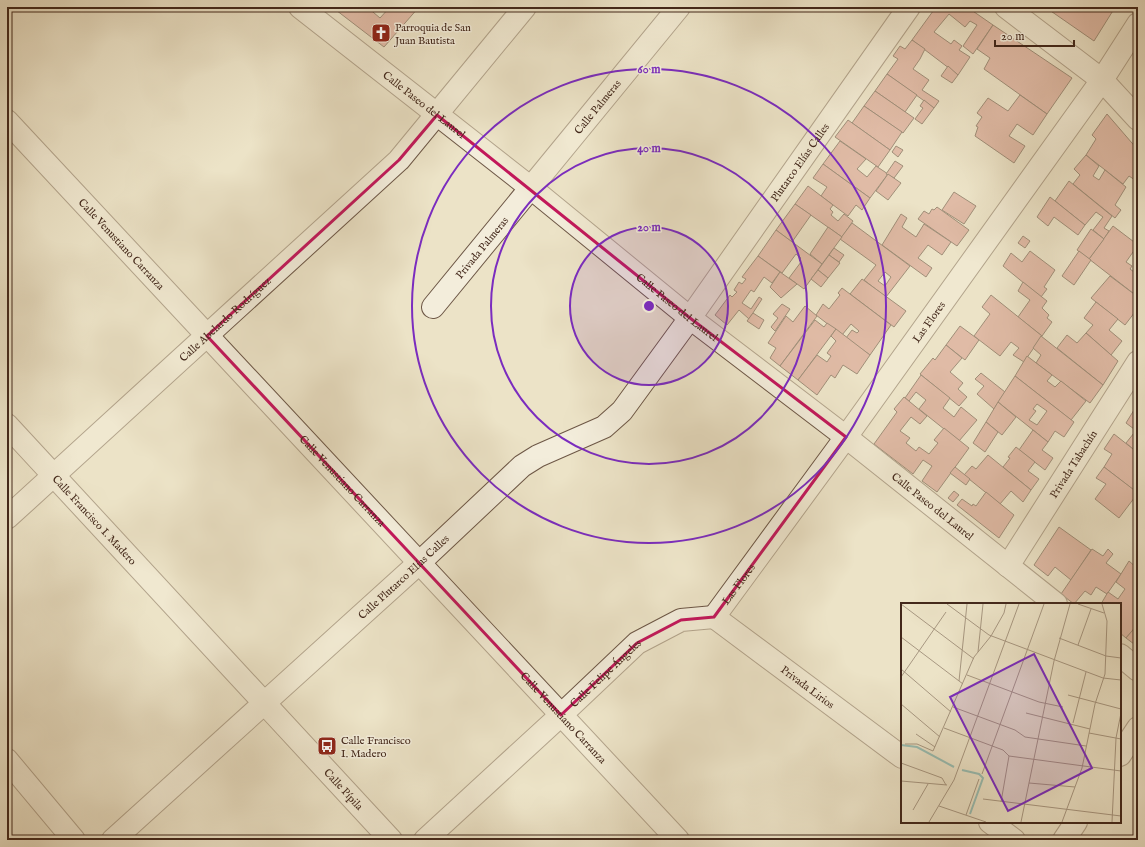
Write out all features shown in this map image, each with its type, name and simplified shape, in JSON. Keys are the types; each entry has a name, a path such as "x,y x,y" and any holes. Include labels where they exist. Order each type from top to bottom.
{"street":[{"name":"Calle Paseo del Laurel","path":"300,7 530,188 690,318 846,437 1055,603"},
{"name":"Calle Abelardo Rodríguez","path":"7,518 399,160 525,7"},
{"name":"Calle Palmeras","path":"530,188 679,7"},
{"name":"Plutarco Elías Calles","path":"690,318 908,7"},
{"path":"1006,7 1102,80 1138,119"},
{"name":"Las Flores","path":"714,617 846,437 1102,80 1138,24"},
{"name":"Calle Venustiano Carranza","path":"7,121 678,840"},
{"name":"Privada Palmeras","path":"433,307 530,188"},
{"name":"Calle Plutarco Elías Calles","path":"113,840 419,563 522,466 538,456 604,427 622,411 690,318"},
{"name":"Privada Tabachín","path":"1008,566 1138,362"},
{"name":"Calle Francisco I. Madero","path":"7,425 264,703"},
{"name":"Calle Felipe Ángeles","path":"425,840 637,643 681,620 714,617"},
{"name":"Privada Lirios","path":"714,617 901,756"},
{"path":"1121,656 1138,670"},
{"name":"Calle Pípila","path":"264,703 391,840"},
{"path":"1121,754 1138,728"},
{"path":"7,760 74,840"},
{"path":"991,823 1014,840"},
{"path":"1064,840 1075,823"}],"highlighted area":[{"path":"437,115 690,318 846,437 714,617 681,620 637,643 561,715 207,336 399,160"}],"building":[{"name":"Parroquia de San Juan Bautista","path":"332,7 367,7 380,18 390,7 419,7 384,47"},
{"path":"936,7 967,7 993,25 973,54 963,46 977,25 970,21 965,27 949,14 934,32 951,44 954,40 962,46 959,50 970,57 958,75 912,40"},
{"path":"1045,7 1110,7 1114,9 1094,41"},
{"path":"993,25 1072,78 1047,114 984,69 990,58 977,49"},
{"path":"912,40 925,49 913,69 929,80 922,90 939,101 934,108 887,74 898,59 893,56 900,46 905,49"},
{"path":"948,66 958,75 952,83 941,76"},
{"path":"887,74 917,95 905,112 875,91"},
{"path":"875,91 914,118 903,133 864,106"},
{"path":"1020,95 1047,114 1033,135 1017,124 1009,136 1025,146 1014,163 975,136 978,127 976,126 982,117 977,113 988,98 1008,111"},
{"path":"924,100 934,108 922,124 915,119 923,108 920,106"},
{"path":"864,106 902,132 890,150 852,123"},
{"path":"1107,114 1138,150 1138,182 1129,176 1123,184 1086,155 1096,139 1092,135"},
{"path":"848,120 890,150 878,167 835,137"},
{"path":"840,141 866,159 857,169 867,177 876,166 888,174 870,198 823,164"},
{"path":"896,146 903,150 898,157 892,152"},
{"path":"1086,155 1099,166 1093,176 1099,180 1105,170 1126,187 1115,205 1121,210 1115,218 1073,184 1080,175 1074,169"},
{"path":"895,161 903,166 894,178 886,174"},
{"path":"823,164 870,198 862,210 856,205 848,216 821,196 827,187 813,178"},
{"path":"888,174 901,183 888,200 876,191"},
{"path":"1069,181 1112,216 1104,228 1109,231 1104,239 1093,230 1103,217 1096,212 1085,225 1055,201"},
{"path":"808,186 833,205 830,209 833,212 831,215 838,221 844,214 853,221 842,237 795,204"},
{"path":"954,192 976,206 964,224 942,210"},
{"path":"1050,197 1085,225 1078,235 1054,217 1048,226 1037,217"},
{"path":"795,204 811,215 792,242 776,230"},
{"path":"937,207 969,230 957,246 918,219 924,211 929,214 932,209 934,210"},
{"path":"901,214 907,218 902,227 916,237 924,224 951,242 942,255 928,245 918,258 932,268 926,277 882,245"},
{"path":"852,223 910,266 886,297 864,280 876,265 840,239","holes":["885,272 891,277 885,286 878,281"]},
{"path":"1113,226 1138,245 1126,262 1132,266 1130,269 1138,275 1138,297 1089,259"},
{"path":"828,227 842,237 822,264 810,254"},
{"path":"1091,229 1104,239 1089,259 1077,250"},
{"path":"776,230 822,264 804,289 789,278 801,262 799,260 801,258 796,254 782,273 758,256"},
{"path":"1023,236 1030,241 1025,248 1018,243"},
{"path":"834,248 844,255 839,262 829,255"},
{"path":"1030,251 1055,270 1044,287 1047,289 1041,297 1003,266 1011,253 1022,262"},
{"path":"1079,251 1091,260 1074,285 1062,276"},
{"path":"829,255 840,263 828,278 818,270"},
{"path":"758,256 780,272 772,283 764,277 754,292 751,290 742,303 751,309 759,297 762,299 749,319 739,310 727,325 715,315 730,295 732,297 737,292 734,290 739,282 742,284 746,279 742,277"},
{"path":"818,270 828,278 821,287 811,279"},
{"path":"780,272 797,284 781,298 770,287"},
{"path":"1110,276 1138,297 1138,308 1125,325 1091,298"},
{"path":"862,279 906,311 894,327 850,294"},
{"path":"1023,282 1047,301 1042,308 1049,315 1047,318 1052,322 1042,336 1018,317 1030,300 1018,291"},
{"path":"842,288 891,325 870,355 846,338 852,330 857,333 859,331 851,324 842,335 816,315 823,304 829,309 840,295 838,293"},
{"path":"991,295 1042,336 1024,362 1013,355 1019,348 1011,342 1000,356 974,336 990,314 982,307"},
{"path":"1096,302 1118,319 1109,330 1122,341 1111,355 1086,333 1093,325 1084,318"},
{"path":"782,304 790,309 775,331 771,327 778,318 773,314"},
{"path":"805,306 817,316 780,366 770,358 776,348 768,343 786,316 793,322"},
{"path":"753,313 764,320 759,329 747,321"},
{"path":"815,320 824,327 827,323 836,329 798,380 780,366"},
{"path":"960,326 979,340 965,360 946,345"},
{"path":"836,329 870,355 857,374 843,365 835,378 831,375 817,395 798,380 817,355 827,362 831,356 827,353 836,341 831,336"},
{"path":"1086,333 1118,361 1103,385 1057,348 1067,335 1077,343"},
{"path":"1041,336 1103,385 1090,403 1036,363 1041,355 1033,348"},
{"path":"946,345 962,358 950,372 963,383 958,389 967,397 959,406 920,374 933,358 935,360"},
{"path":"1027,356 1052,375 1047,381 1055,387 1061,381 1086,401 1071,420 1015,376"},
{"path":"981,373 1005,392 994,409 977,394 984,386 975,379"},
{"path":"921,375 950,398 943,408 954,417 961,407 977,420 959,441 919,409 926,400 916,392 909,401 905,398"},
{"path":"1015,376 1074,422 1064,437 1055,431 1048,442 998,402","holes":["1037,404 1047,411 1037,425 1029,420 1036,411 1033,409"]},
{"path":"904,397 927,416 920,424 911,417 900,431 910,438 906,443 916,451 919,447 929,454 938,443 934,440 944,428 969,448 937,492 922,481 932,466 923,460 913,474 874,444 897,412 894,409"},
{"path":"998,402 1016,417 1002,435 986,422"},
{"path":"1134,410 1138,413 1138,432 1126,423"},
{"path":"986,422 998,432 985,452 973,443"},
{"path":"1033,430 1048,442 1042,450 1053,458 1045,470 1019,450"},
{"path":"1134,433 1138,435 1138,453 1126,443"},
{"path":"1114,434 1138,453 1138,486 1135,491 1104,467 1112,454 1104,449"},
{"path":"1016,447 1035,462 1028,471 1039,479 1031,490 1003,467 1010,458 1008,457"},
{"path":"988,455 1031,490 1023,502 1011,491 1000,504 964,475 972,466 976,469"},
{"path":"955,467 970,479 966,485 950,473"},
{"path":"1104,467 1138,493 1119,518 1095,499 1106,484 1096,478"},
{"path":"954,491 959,495 953,502 948,498"},
{"path":"986,492 1014,515 999,538 957,505 962,499 972,506 973,504 976,506"},
{"path":"1059,527 1091,550 1071,580 1055,567 1048,576 1034,565"},
{"path":"1092,549 1103,556 1108,549 1113,554 1106,563 1121,574 1107,594 1096,587 1091,595 1085,591 1075,603 1073,603 1061,594"},
{"path":"1129,561 1138,569 1138,577 1135,581 1138,583 1138,624 1126,638 1121,634 1121,603 1102,603 1108,592 1118,599 1125,589 1116,582"},
{"path":"1138,624 1138,647 1126,638"}],"place":[{"name":"Parroquia de San Juan Bautista","path":"381,33"},
{"name":"Calle Francisco I. Madero","path":"327,746"}]}
